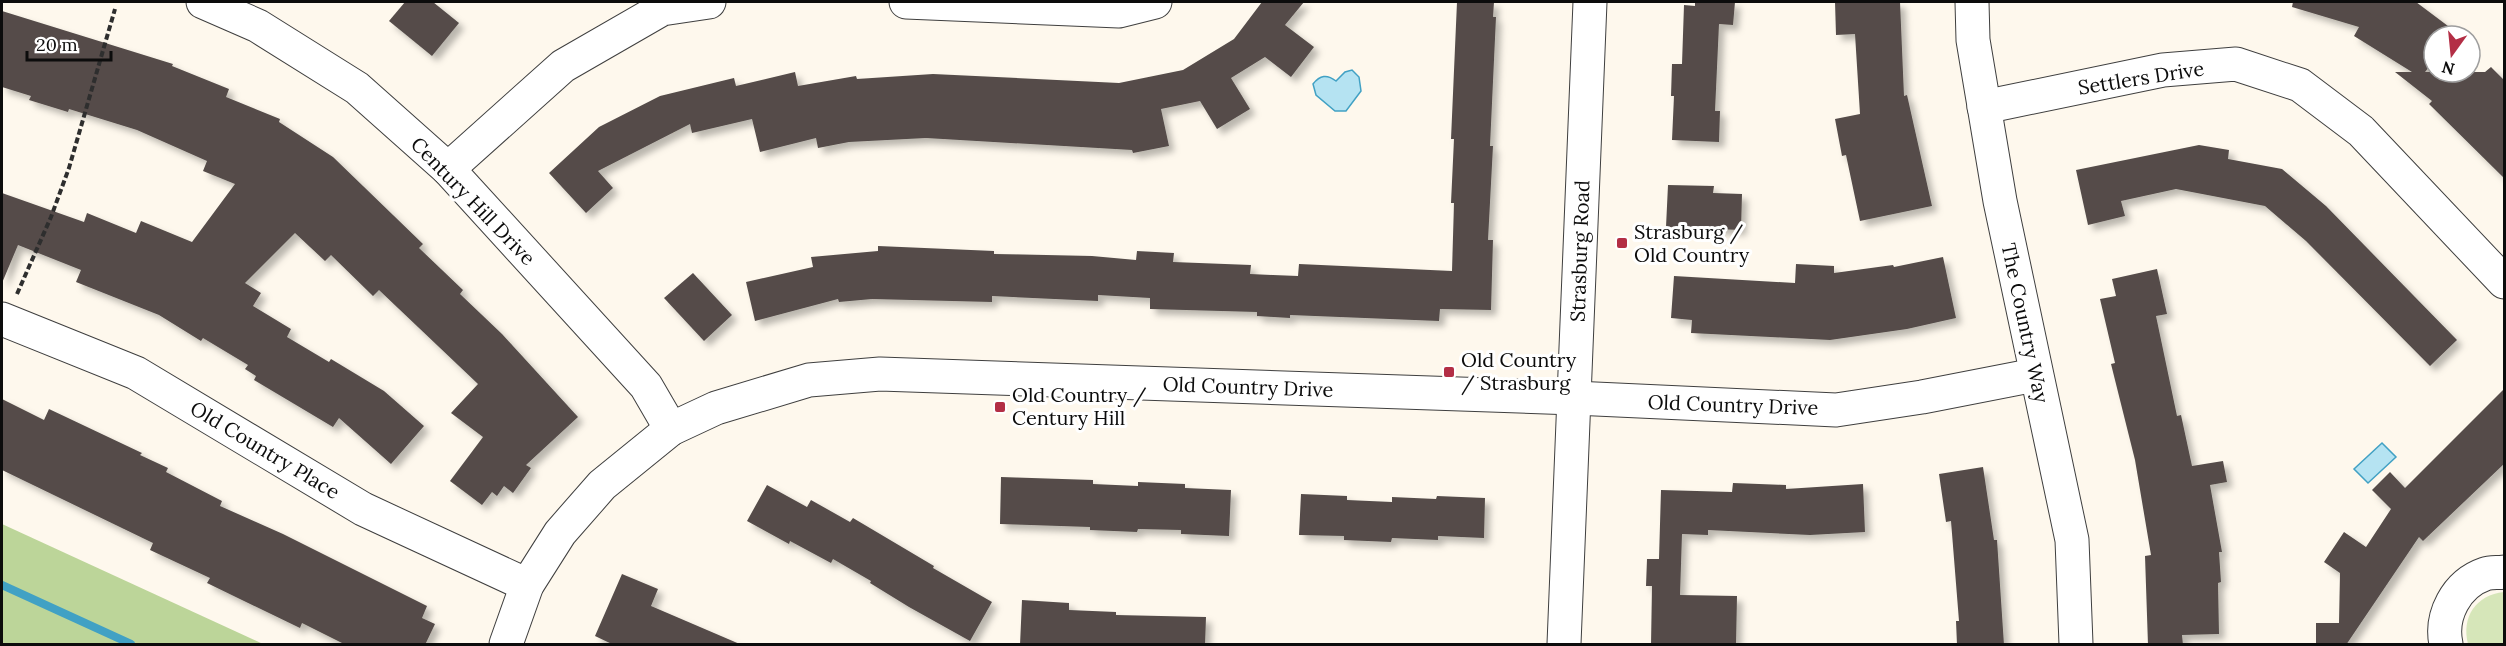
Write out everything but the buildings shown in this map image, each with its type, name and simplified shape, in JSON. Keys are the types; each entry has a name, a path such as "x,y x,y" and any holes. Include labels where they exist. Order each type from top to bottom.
{"street":[{"name":"Century Hill Drive","path":"203,2 258,26 357,88 448,169 646,386 671,429"},
{"path":"448,169 562,66 662,9 709,2"},
{"path":"906,2 1119,11 1155,2"},
{"name":"Strasburg Road","path":"1564,645 1590,2"},
{"name":"The Country Way","path":"1972,2 1973,40 2000,201 2035,375 2072,540 2076,645"},
{"name":"Settlers Drive","path":"1984,107 2163,70 2236,64 2300,85 2361,131 2505,282"},
{"name":"Old Country Place","path":"3,320 136,373 363,509 527,585"},
{"name":"Old Country Drive","path":"506,645 527,585 560,533 602,485 671,429 716,408 809,380 880,374 1574,398 1836,410 1922,397 2035,375"},
{"path":"2446,645 2444,633 2448,608 2463,587 2485,574 2505,572"}],"path":[{"path":"3,320 51,217 69,168 115,9"}],"green space":[{"path":"2,524 263,644 2,644"},
{"path":"2504,592 2504,644 2468,644 2467,625 2473,609 2486,598"}],"water":[{"path":"1352,70 1359,77 1361,91 1346,111 1335,111 1316,95 1313,84 1324,76 1336,81 1345,72"},
{"path":"2382,443 2396,457 2368,483 2354,469"}],"waterway":[{"path":"2,585 131,644"}],"place":[{"name":"Strasburg / Old Country","path":"1622,243"},
{"name":"Old Country / Strasburg","path":"1449,372"},
{"name":"Old Country / Century Hill","path":"1000,407"}]}
